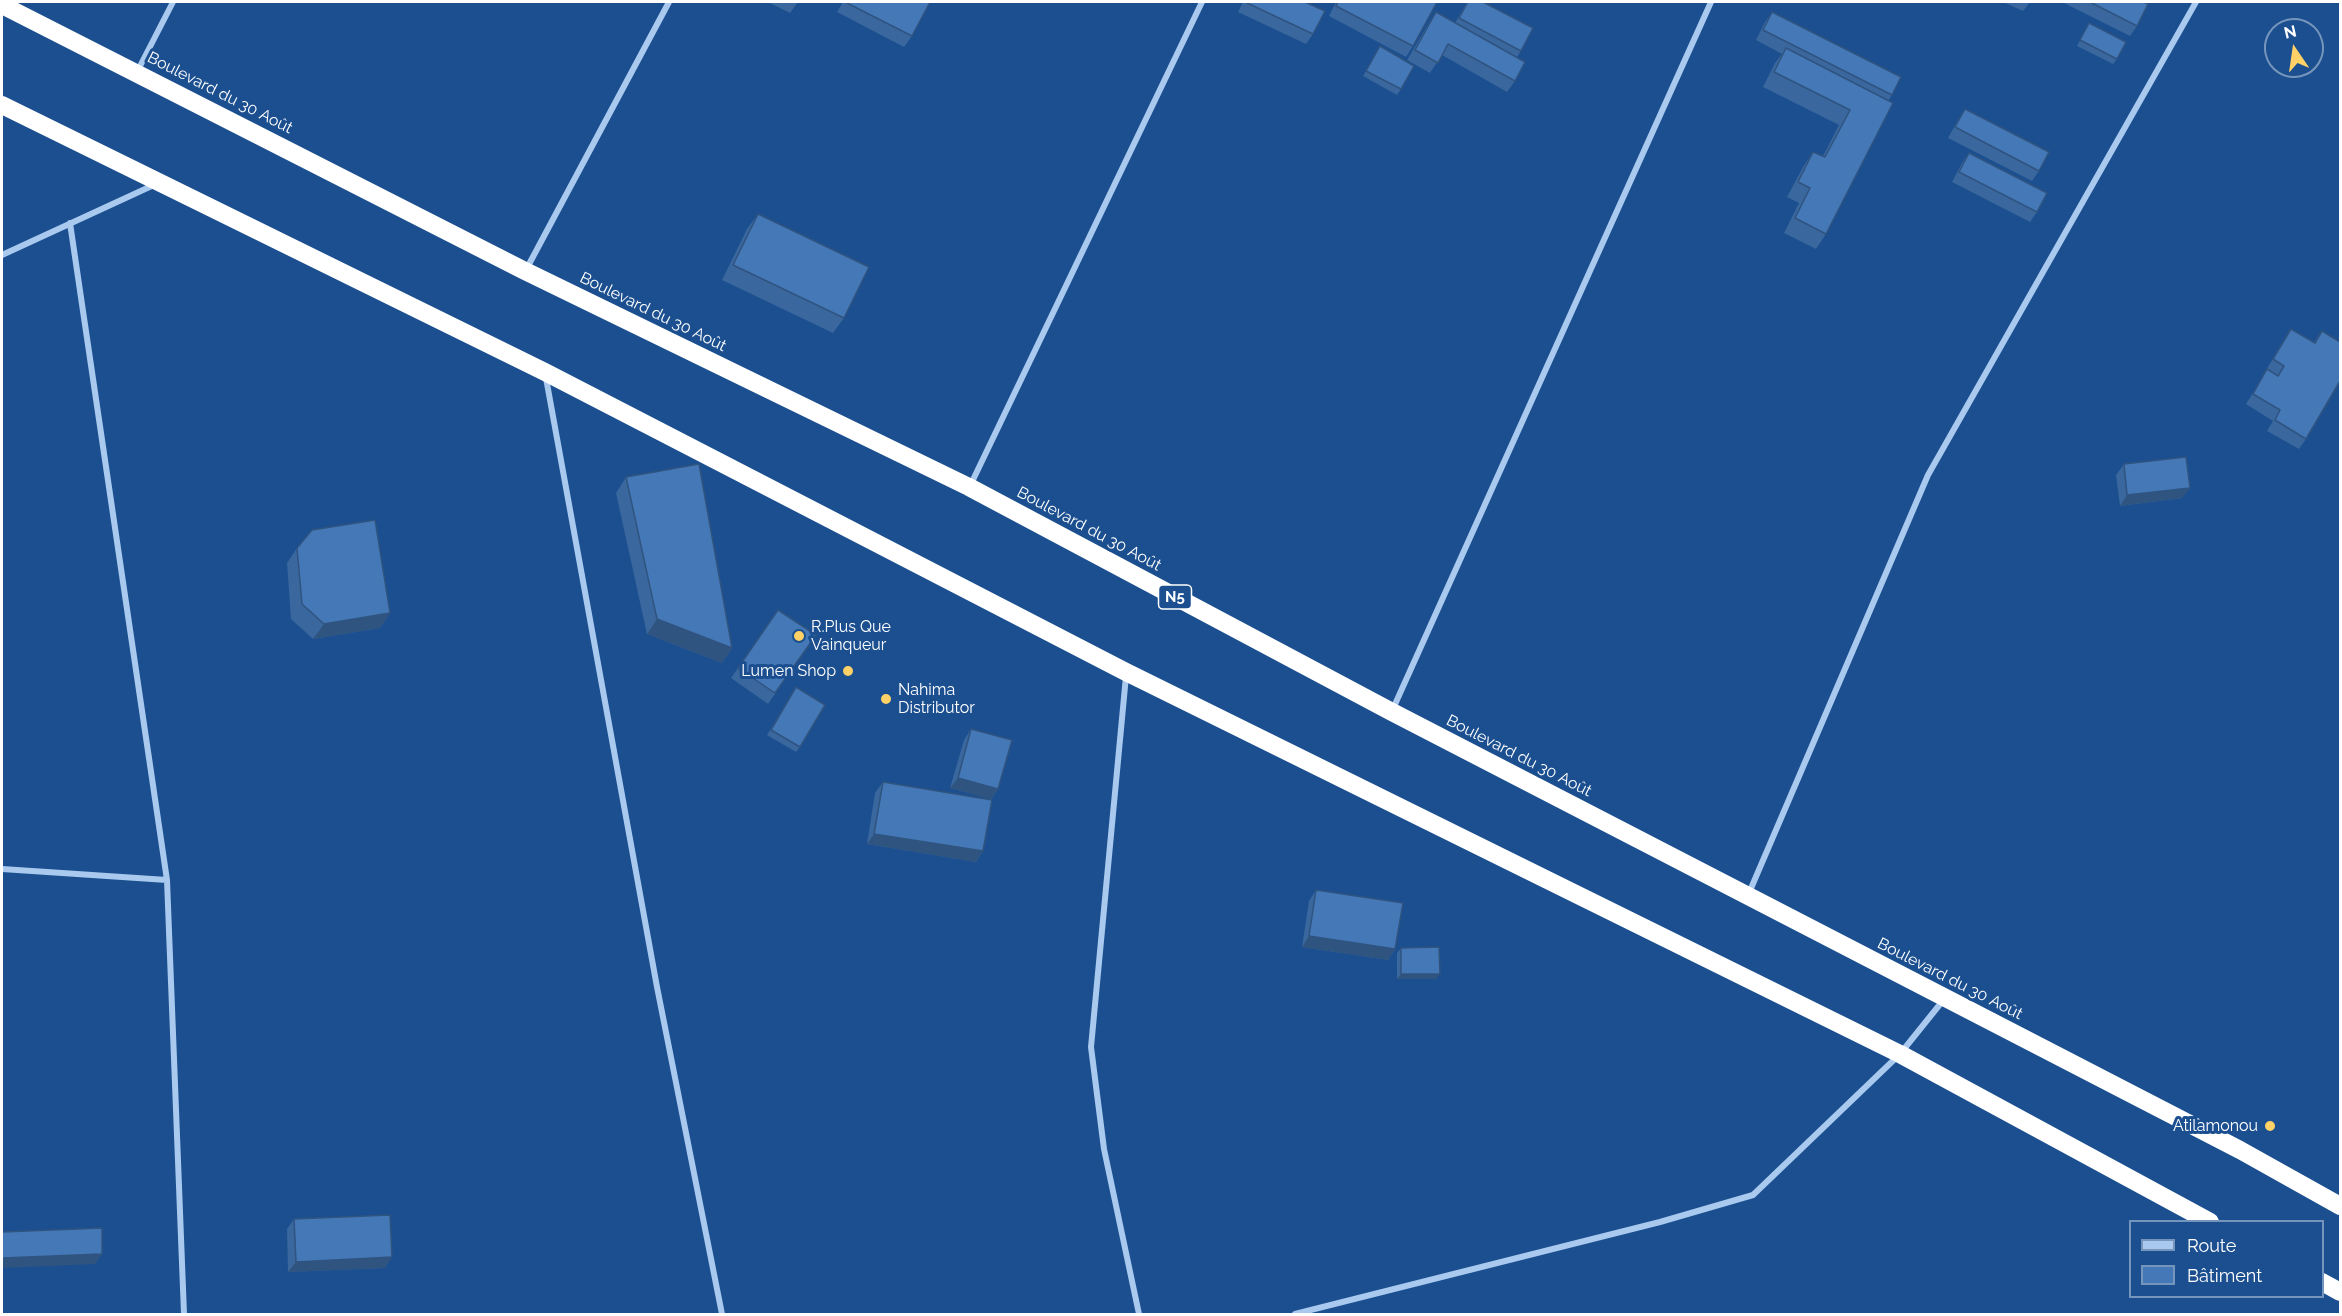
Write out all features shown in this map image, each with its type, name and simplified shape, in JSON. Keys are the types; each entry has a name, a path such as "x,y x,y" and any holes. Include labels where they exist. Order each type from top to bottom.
{"highway":[{"name":"Boulevard du 30 Août","path":"2,5 525,271 969,487 1392,712 2240,1150 2340,1206"},
{"path":"2,105 156,183 545,372 1126,672 1900,1054 2208,1220"},
{"path":"2324,1283 2340,1292"}],"street":[{"path":"137,72 173,2"},
{"path":"525,271 669,2"},
{"path":"969,487 1202,2"},
{"path":"1392,712 1711,2"},
{"path":"1748,897 1928,475 2196,2"},
{"path":"2,255 156,183"},
{"path":"70,223 167,880 184,1314"},
{"path":"545,372 657,987 722,1314"},
{"path":"1126,672 1091,1047 1104,1149 1139,1314"},
{"path":"2,869 167,880"},
{"path":"1295,1314 1660,1222 1753,1195 1900,1054 1945,998"}],"building":[{"path":"845,2 930,2 912,36"},
{"path":"1245,2 1305,2 1325,11 1313,34"},
{"path":"1338,2 1437,2 1413,46 1336,6"},
{"path":"1468,2 1483,2 1533,28 1521,51 1459,18"},
{"path":"2090,2 2143,2 2148,4 2137,26"},
{"path":"1436,12 1525,62 1515,81 1448,44 1438,63 1415,50"},
{"path":"1772,12 1901,77 1892,95 1763,30"},
{"path":"2089,23 2126,42 2117,59 2080,40"},
{"path":"1380,46 1414,66 1401,89 1366,71"},
{"path":"1786,48 1893,103 1826,234 1795,218 1810,188 1798,182 1813,152 1825,157 1850,110 1774,72"},
{"path":"1965,109 2049,152 2039,171 1955,127"},
{"path":"1969,153 2047,193 2037,212 1959,172"},
{"path":"758,214 869,267 844,318 733,265"},
{"path":"2291,329 2315,343 2322,331 2340,342 2340,381 2306,439 2275,420 2280,410 2253,394 2267,369 2278,376 2284,366 2273,359"},
{"path":"2186,457 2190,488 2127,495 2124,464"},
{"path":"699,464 732,648 657,619 626,477"},
{"path":"375,520 390,613 324,624 302,604 297,548 312,530"},
{"path":"778,610 816,635 775,693 738,668"},
{"path":"796,687 825,705 800,747 771,730"},
{"path":"971,729 1012,740 998,789 958,778"},
{"path":"883,782 992,800 983,851 874,834"},
{"path":"1316,890 1403,903 1395,949 1309,936"},
{"path":"1439,947 1440,974 1401,974 1401,948"},
{"path":"390,1215 392,1257 296,1262 294,1219"},
{"path":"102,1228 102,1254 2,1258 2,1232"}],"place":[{"name":"R.Plus Que Vainqueur","path":"799,636"},
{"name":"Lumen Shop","path":"848,671"},
{"name":"Nahima Distributor","path":"886,699"},
{"name":"Atilamonou","path":"2270,1126"}]}
